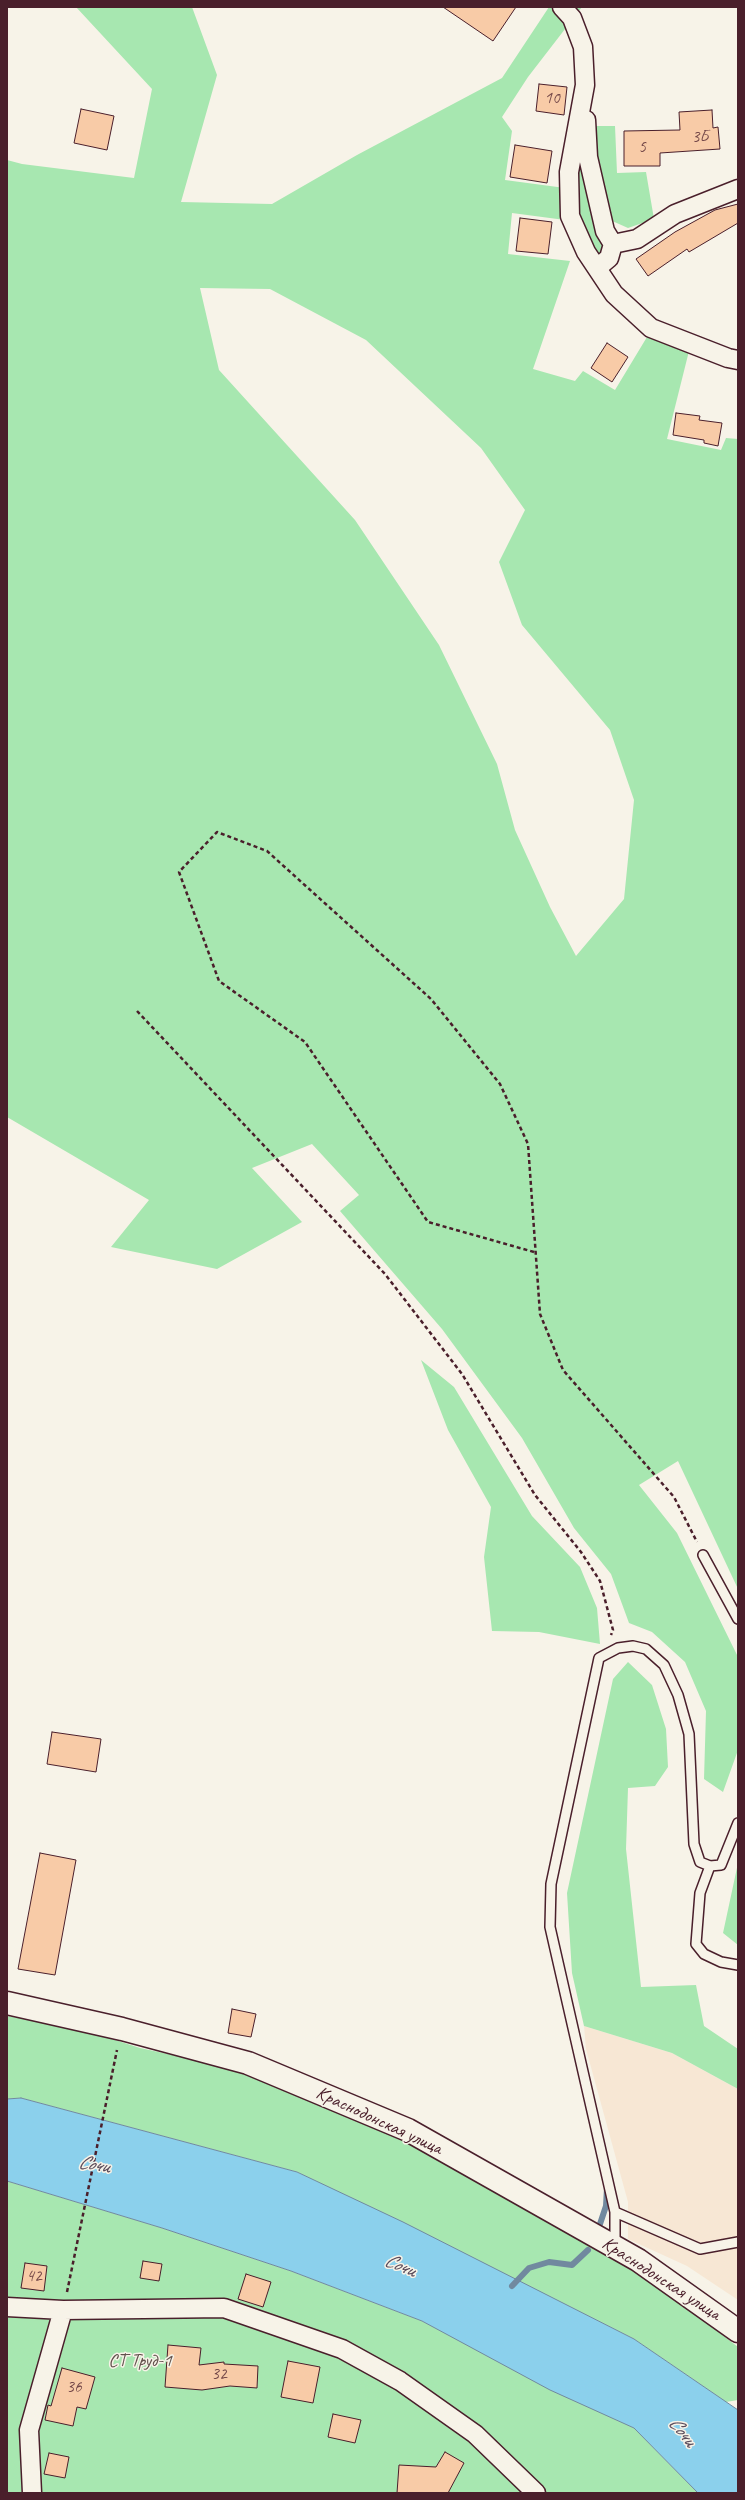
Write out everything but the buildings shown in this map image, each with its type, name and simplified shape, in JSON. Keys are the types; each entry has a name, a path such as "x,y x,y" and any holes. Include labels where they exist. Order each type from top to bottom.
{"street":[{"path":"562,7 572,18 583,47 588,157 605,231 613,244 609,258 597,268"},
{"path":"585,85 569,172 570,216 586,252 614,294 651,328 728,358 738,360"},
{"path":"613,244 637,239 675,214 738,189"},
{"name":"Краснодонская улица","path":"7,2003 91,2022 248,2063 408,2130 615,2246 638,2260 738,2330"},
{"path":"7,2307 64,2310 224,2308 342,2349 400,2381 475,2434 536,2493"},
{"path":"32,2493 29,2430 64,2310"}],"lane":[{"path":"703,1555 738,1619"},
{"path":"615,2246 615,2212 550,1927 551,1884 599,1658 618,1648 633,1646 646,1649 664,1665 678,1695 689,1734 694,1844 700,1862 710,1866 721,1865 738,1822"},
{"path":"710,1866 700,1893 696,1944 704,1954 721,1962 738,1965"},
{"path":"615,2212 700,2249 738,2242"}],"path":[{"path":"534,1252 428,1222 306,1042 219,981 179,872 217,832 267,851 431,999 500,1084 528,1144 534,1252 540,1314 563,1370 674,1497 703,1555"},
{"path":"137,1011 385,1274 462,1374 535,1495 581,1552 600,1581 613,1630 599,1658"},
{"path":"64,2310 117,2049"}],"shaded area":[{"path":"584,2026 672,2053 738,2089 738,2300 687,2266 628,2239 628,2202 586,2049"}],"green space":[{"path":"76,7 192,7 217,75 181,202 272,204 357,155 502,78 549,7 582,7 528,77 502,117 512,131 505,180 565,188 565,220 512,213 508,254 570,261 533,369 575,381 583,371 615,390 647,337 689,351 667,439 721,450 726,438 738,439 738,1589 678,1461 639,1485 677,1533 738,1657 738,1750 723,1792 704,1779 706,1711 685,1662 652,1632 629,1623 611,1574 574,1528 522,1438 442,1329 340,1211 359,1195 312,1144 252,1168 302,1222 217,1269 111,1247 149,1200 7,1117 7,160 22,164 134,178 152,89","holes":["200,288 270,289 366,340 481,448 525,510 499,562 522,625 610,730 634,800 624,899 576,956 550,907 515,830 497,764 439,645 355,520 219,370"]},
{"path":"595,126 615,126 617,173 646,172 654,219 628,228 610,220 596,165"},
{"path":"585,157 607,246 604,256 594,259 575,215 576,159"},
{"path":"421,1360 454,1387 532,1516 580,1567 597,1608 600,1644 539,1632 492,1631 484,1557 491,1507 448,1430"},
{"path":"628,1662 652,1685 666,1729 668,1767 655,1786 628,1788 626,1849 641,1987 696,1985 704,2026 738,2049 738,2089 672,2053 584,2026 572,1973 567,1893 613,1679"},
{"path":"738,1863 738,1945 723,1933"},
{"path":"7,2016 78,2028 140,2048 242,2070 407,2142 646,2276 738,2347 738,2400 726,2402 634,2339 297,2172 21,2098 7,2099"},
{"name":"СТ Труд-1","path":"7,2181 162,2228 291,2271 422,2321 634,2428 698,2493 7,2493"}],"water":[{"name":"Сочи","path":"21,2098 297,2172 403,2222 634,2339 738,2410 738,2493 698,2493 634,2428 550,2390 422,2321 291,2271 162,2228 7,2181 7,2099"}],"waterway":[{"path":"600,2224 606,2206 607,2188"},
{"path":"512,2286 529,2268 549,2262 572,2265 588,2250"}]}
